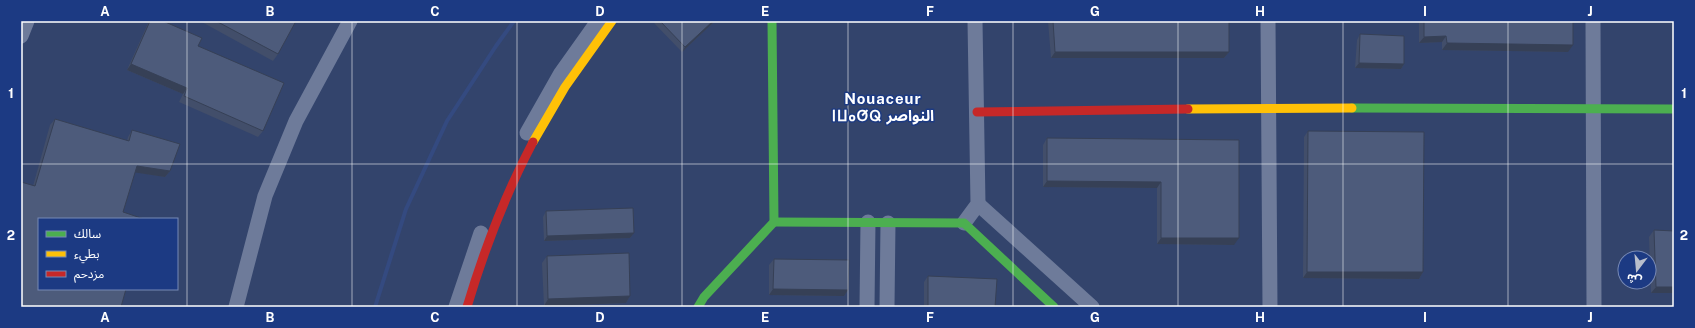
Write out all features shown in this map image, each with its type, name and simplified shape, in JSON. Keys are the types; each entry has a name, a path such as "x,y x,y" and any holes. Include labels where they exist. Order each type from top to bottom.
{"street":[{"path":"21,36 27,21"},
{"path":"236,307 265,196 296,121 350,21"},
{"path":"456,307 466,297 484,223 518,160 536,115 561,73 598,21"},
{"path":"518,160 546,120 570,79 612,21"},
{"path":"698,307 704,297 774,222 772,21"},
{"path":"964,223 978,204 975,21"},
{"path":"1268,21 1270,307"},
{"path":"1593,21 1594,307"},
{"path":"977,112 1269,108 1674,109"},
{"path":"978,204 1092,307"},
{"path":"774,222 964,223 1054,307"},
{"path":"867,307 868,222"},
{"path":"887,307 888,222"}],"building":[{"path":"150,21 163,21 202,38 198,46 284,83 263,131 184,96 187,88 131,64"},
{"path":"216,21 296,21 278,54"},
{"path":"660,21 713,21 685,47"},
{"path":"1053,21 1229,21 1229,52 1055,52"},
{"path":"1424,21 1573,21 1573,45 1447,43 1446,36 1424,37"},
{"path":"1360,34 1404,36 1404,64 1359,63"},
{"path":"55,119 129,141 132,130 180,144 170,171 137,166 123,212 141,218 38,218 38,290 126,290 121,307 21,307 21,182 35,186"},
{"path":"1308,131 1424,132 1423,272 1307,272"},
{"path":"1047,138 1239,140 1239,238 1161,238 1161,182 1047,181"},
{"path":"633,208 634,233 547,236 546,211"},
{"path":"1654,230 1674,231 1674,287 1657,287 1657,250 1655,250"},
{"path":"629,253 630,296 548,299 547,256"},
{"path":"774,259 849,260 848,290 773,289"},
{"path":"928,276 997,279 995,307 928,307"}],"waterway":[{"path":"375,307 406,209 447,121 514,21"}],"traffic: fast":[{"path":"698,307 704,297 774,222 772,21"},
{"path":"1352,108 1674,109"},
{"path":"774,222 964,223 1054,307"}],"traffic: slow":[{"path":"533,142 565,87 612,21"},
{"path":"1188,109 1352,108"}],"traffic: jam":[{"path":"977,112 1188,109"},
{"path":"467,307 496,223 513,182 533,142"}],"district":[{"name":"Nouaceur ⵏⵡⴰⵚⵕ النواصر","path":"883,106"}]}
